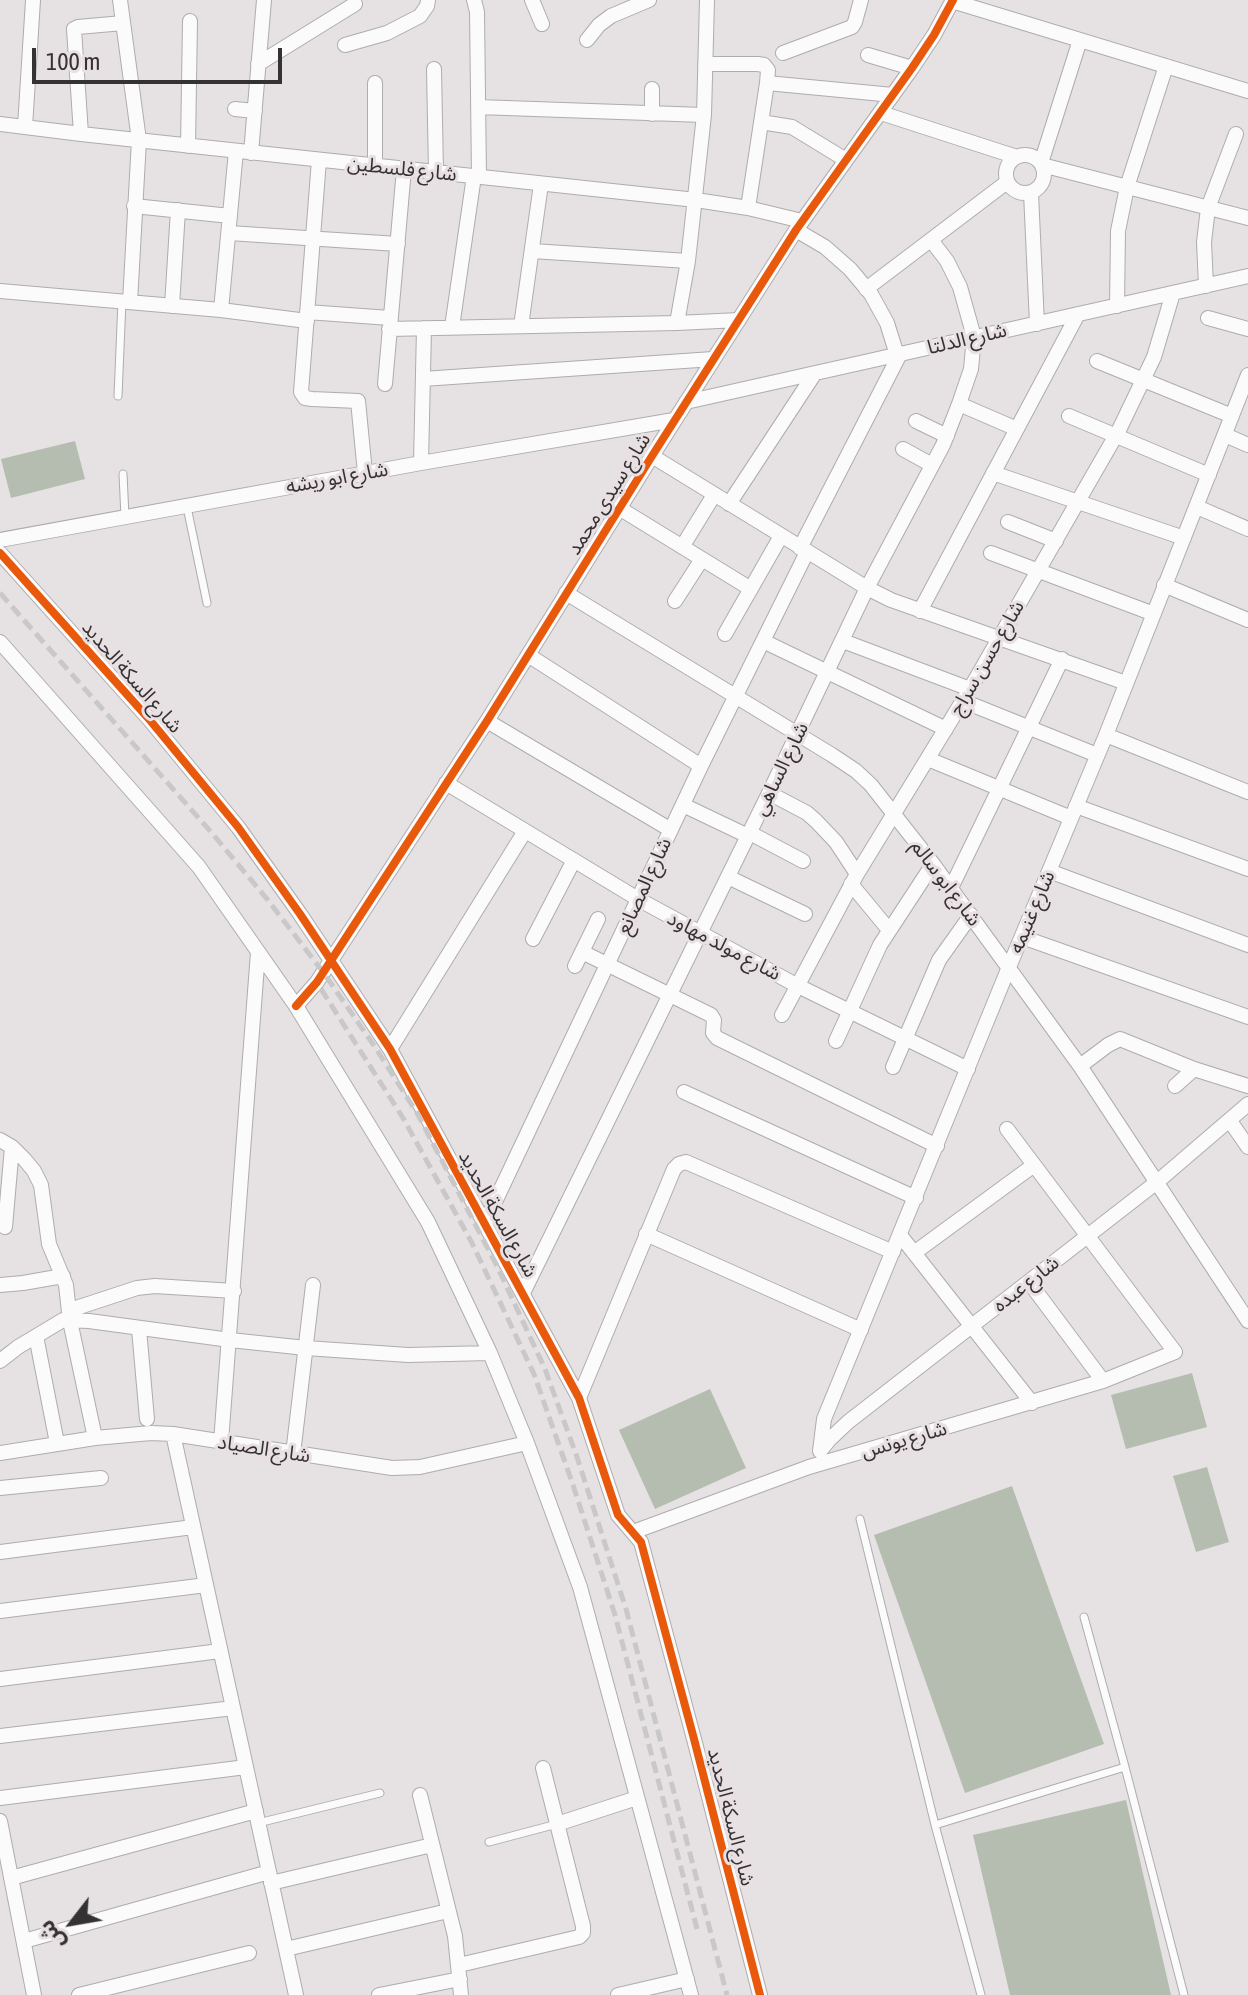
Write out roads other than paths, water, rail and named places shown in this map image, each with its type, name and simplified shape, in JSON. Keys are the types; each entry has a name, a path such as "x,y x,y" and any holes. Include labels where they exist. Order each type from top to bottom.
{"street":[{"path":"25,127 33,0"},
{"path":"120,0 139,140 126,302"},
{"path":"251,153 264,0"},
{"path":"345,45 387,33 420,16 428,0"},
{"path":"452,327 476,177 477,12 474,0"},
{"path":"532,0 542,24"},
{"path":"587,40 611,16 649,0"},
{"path":"677,323 696,200 704,115 707,0"},
{"path":"783,53 852,27 861,0"},
{"path":"953,1 1248,91"},
{"name":"شارع سيدى محمد","path":"296,1006 317,982 487,721 799,226 912,68 953,1"},
{"path":"258,64 355,4"},
{"path":"188,146 190,21"},
{"path":"81,134 74,29 123,23"},
{"path":"1017,157 1007,168 1007,182 1015,191 1031,193 1044,179 1042,164 1080,40"},
{"path":"868,55 912,68"},
{"path":"705,64 764,65 768,70 748,208"},
{"path":"1117,306 1118,231 1127,187 1166,66"},
{"path":"434,69 436,172"},
{"path":"375,83 375,166"},
{"path":"767,83 893,95"},
{"path":"652,89 652,114"},
{"path":"478,107 704,115"},
{"path":"235,109 255,111"},
{"path":"881,113 1017,157 1030,156 1042,164 1248,218"},
{"path":"761,122 792,127 846,160"},
{"name":"شارع فلسطين","path":"1,126 748,208 799,226 850,269 887,323 898,355"},
{"path":"1206,286 1204,242 1208,208 1236,134"},
{"path":"221,310 236,151"},
{"path":"319,160 301,392 305,398 358,401 365,473"},
{"path":"385,384 404,169"},
{"path":"866,289 1007,182"},
{"path":"521,326 541,184"},
{"path":"1031,193 1037,324"},
{"path":"134,206 230,216"},
{"path":"172,306 178,210"},
{"path":"229,233 398,244"},
{"name":"شارع الساهي","path":"523,1293 867,588 947,436 971,369 974,337 960,287 947,261 931,240"},
{"path":"532,251 688,261"},
{"name":"شارع الدلتا","path":"686,402 1248,276"},
{"path":"0,291 424,328 739,320"},
{"name":"شارع حسن سراج","path":"782,1015 854,879 967,695 1116,436 1161,338 1173,293"},
{"path":"920,611 1078,314"},
{"path":"1208,318 1248,329"},
{"path":"421,463 424,328"},
{"name":"شارع المصانع","path":"485,1223 898,355"},
{"path":"423,379 713,359"},
{"path":"1097,361 1232,416"},
{"path":"729,504 815,373"},
{"name":"شارع غنيمه","path":"820,1451 824,1419 1106,735 1248,375"},
{"path":"959,404 1017,429"},
{"path":"1069,416 1209,475"},
{"name":"شارع ابو ريشه","path":"0,540 674,420"},
{"path":"916,421 947,436"},
{"path":"1225,435 1248,445"},
{"path":"903,449 932,465"},
{"path":"652,456 867,588 920,611 1126,683"},
{"path":"993,473 1184,538"},
{"path":"682,547 714,495"},
{"path":"1197,507 1248,529"},
{"path":"619,508 751,589"},
{"path":"1008,522 1056,541"},
{"path":"725,634 781,536"},
{"name":"شارع السكة الحديد","path":"0,553 149,719 238,827 330,960 390,1049 579,1398 618,1515 641,1542 760,1995"},
{"path":"991,553 1154,614"},
{"path":"675,601 702,559"},
{"path":"1164,585 1248,620"},
{"name":"شارع ابو سالم","path":"566,593 798,734 856,771 871,785 951,888 1080,1066 1248,1321"},
{"path":"763,641 946,729"},
{"path":"843,641 967,695 1029,728 1097,755"},
{"path":"0,642 199,867 296,1006 428,1222 490,1353 580,1587 691,1995"},
{"path":"528,655 701,766"},
{"path":"951,888 1062,659"},
{"path":"487,721 671,830"},
{"path":"1106,735 1248,792"},
{"path":"928,759 999,789 1248,869"},
{"name":"شارع مولد مهاود","path":"446,783 700,933 796,985 968,1069"},
{"path":"769,793 807,813 825,829 889,930"},
{"path":"683,805 803,861"},
{"path":"390,1049 525,831"},
{"path":"533,939 574,860"},
{"path":"836,1041 880,945 933,864"},
{"path":"1049,871 1248,945"},
{"path":"728,877 805,914"},
{"path":"893,1067 939,960 971,915"},
{"path":"598,919 578,959 608,964 711,1015 714,1020 713,1033 717,1038 937,1146"},
{"path":"1022,937 1248,1017"},
{"path":"221,1442 258,952"},
{"path":"1080,1066 1120,1039 1194,1069 1248,1086"},
{"path":"1175,1086 1194,1069"},
{"path":"684,1092 916,1198"},
{"name":"شارع عبده","path":"809,1467 834,1434 848,1422 1088,1237 1248,1104"},
{"path":"1230,1121 1248,1147"},
{"path":"1007,1129 1088,1237"},
{"path":"5,1227 6,1144"},
{"path":"6,1144 34,1171 41,1185 49,1244 69,1297 70,1316 95,1438"},
{"path":"579,1398 646,1234 679,1164 686,1162 893,1252"},
{"path":"914,1253 1034,1165"},
{"path":"646,1234 861,1330"},
{"path":"900,1235 1032,1403"},
{"name":"شارع يونس","path":"633,1532 809,1467 1103,1381 1175,1352 1088,1237"},
{"path":"0,1285 63,1276"},
{"path":"1029,1282 1103,1381"},
{"path":"293,1454 313,1285"},
{"path":"2,1354 70,1316 137,1288 155,1286 234,1291"},
{"path":"70,1316 139,1329 306,1348 408,1355 490,1353"},
{"path":"139,1329 147,1419"},
{"path":"36,1336 57,1443"},
{"name":"شارع الصياد","path":"0,1453 57,1443 151,1433 392,1468 420,1467 527,1443"},
{"path":"173,1434 296,1995"},
{"path":"0,1488 101,1478"},
{"path":"0,1552 193,1527"},
{"path":"0,1611 206,1585"},
{"path":"0,1679 220,1651"},
{"path":"0,1736 233,1708"},
{"path":"0,1798 246,1767"},
{"path":"379,1995 579,1937 583,1933 543,1768"},
{"path":"420,1795 457,1947 461,1995"},
{"path":"557,1824 637,1798"},
{"path":"11,1878 257,1817"},
{"path":"1,1828 34,1995"},
{"path":"24,1941 270,1877 432,1845"},
{"path":"286,1949 448,1911"},
{"path":"79,1995 249,1953"},
{"path":"618,1995 687,1979"}],"lane":[{"path":"118,396 126,302"},
{"path":"123,474 125,517"},
{"path":"186,506 207,603"},
{"path":"860,1519 935,1825 981,1995"},
{"path":"1084,1617 1184,1995"},
{"path":"935,1825 1125,1767"},
{"path":"257,1817 380,1793"},
{"path":"489,1842 557,1824"}],"railway":[{"path":"0,593 211,832 323,972 417,1113 497,1266 545,1369 626,1609 727,1995"},
{"path":"321,989 403,1118 472,1243 534,1374 615,1615 697,1929"}]}
